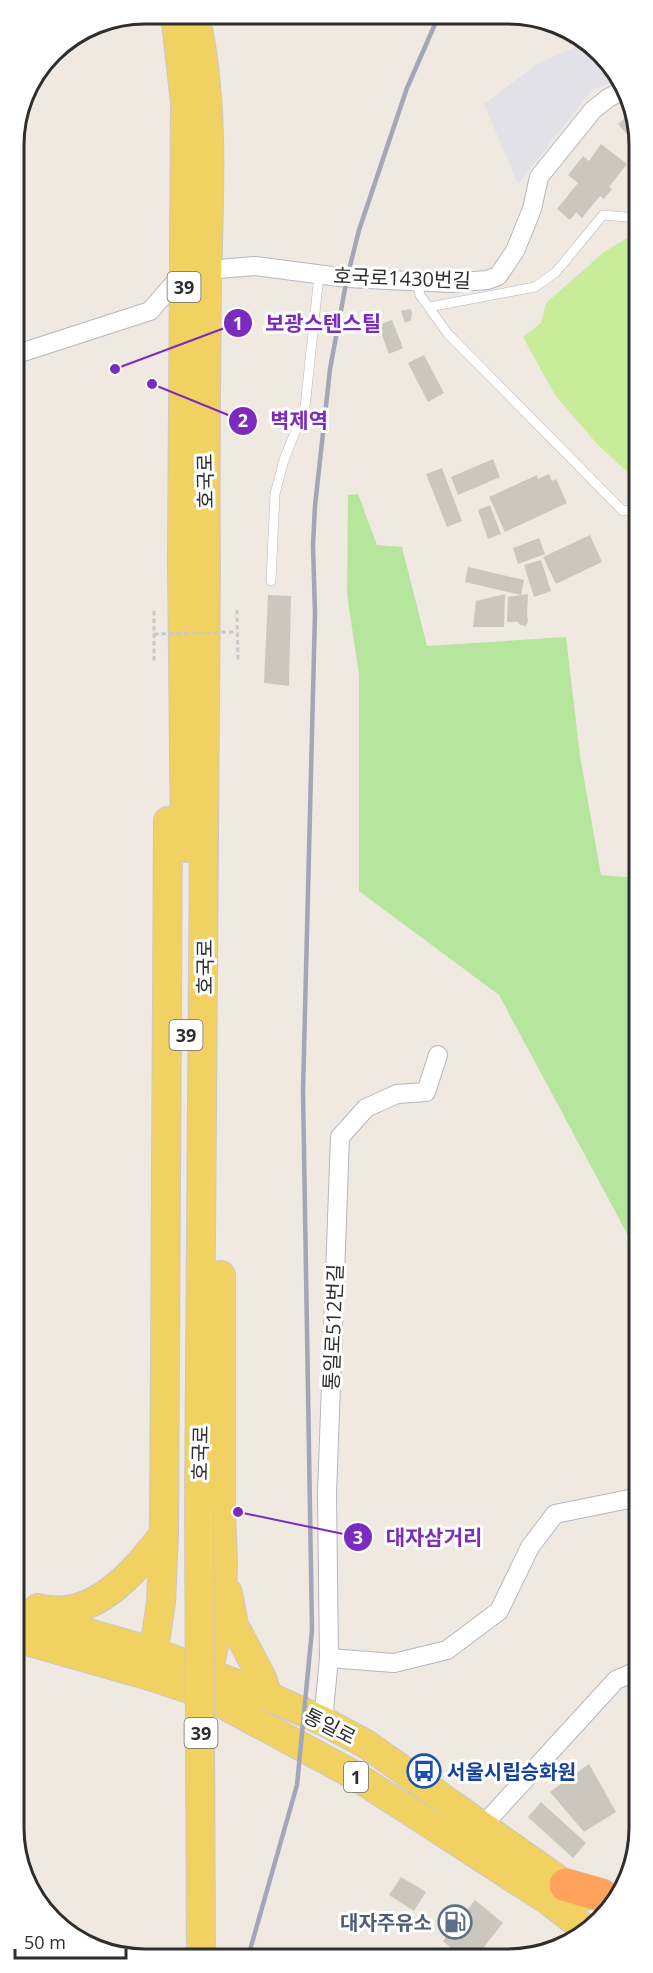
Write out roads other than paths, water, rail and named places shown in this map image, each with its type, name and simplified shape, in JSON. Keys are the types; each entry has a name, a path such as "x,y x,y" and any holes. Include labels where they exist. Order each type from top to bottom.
{"highway":[{"path":"558,1893 601,1895 606,1898"}],"main road":[{"name":"호국로","path":"176,24 185,102 204,431 194,563 191,1509 184,1949"},
{"name":"호국로","path":"196,270 211,191 208,102 197,24"},
{"path":"152,1664 161,1602 164,1534 168,765 194,563"},
{"path":"194,563 211,593 221,763 220,1508 223,1564 221,1609 207,1683"},
{"name":"호국로","path":"191,1509 201,1949"},
{"path":"164,1534 171,1603 187,1608 204,1607 223,1564"},
{"path":"24,1603 54,1612 75,1609 108,1594 137,1569 164,1534"},
{"path":"223,1564 234,1625 262,1678 268,1696"},
{"name":"통일로","path":"24,1615 207,1683 268,1696 323,1721 366,1744 473,1836"},
{"name":"통일로","path":"24,1640 152,1664"},
{"name":"통일로","path":"207,1683 354,1775 473,1836 558,1893 596,1911"},
{"path":"558,1893 569,1932"},
{"name":"통일로","path":"558,1893 581,1924"}],"street":[{"name":"호국로1430번길","path":"196,270 255,266 319,275 451,284 498,276 515,251 532,209 539,177 593,110 618,93"},
{"path":"24,352 150,311 196,270"},
{"name":"통일로512번길","path":"323,1721 329,1658 327,1494 340,1137 366,1108 397,1094 426,1092 438,1055"},
{"path":"329,1658 394,1663 447,1650 499,1611 530,1547 555,1514 629,1499"},
{"path":"473,1836 616,1680 629,1674"}],"lane":[{"path":"429,307 535,287 556,272 603,215 629,217"},
{"path":"271,581 275,494 284,460 305,407 319,275"},
{"path":"417,282 420,295 448,334 623,511 629,510"}],"railway":[{"path":"250,1949 297,1785 312,1630 303,1091 315,613 313,545 315,506 330,369 347,278 359,230 407,88 435,24"}],"place":[{"name":"보광스텐스틸","path":"115,369"},
{"name":"벽제역","path":"152,384"},
{"name":"대자삼거리","path":"238,1512"},
{"name":"서울시립승화원","path":"424,1771"},
{"name":"대자주유소","path":"455,1922"}]}
